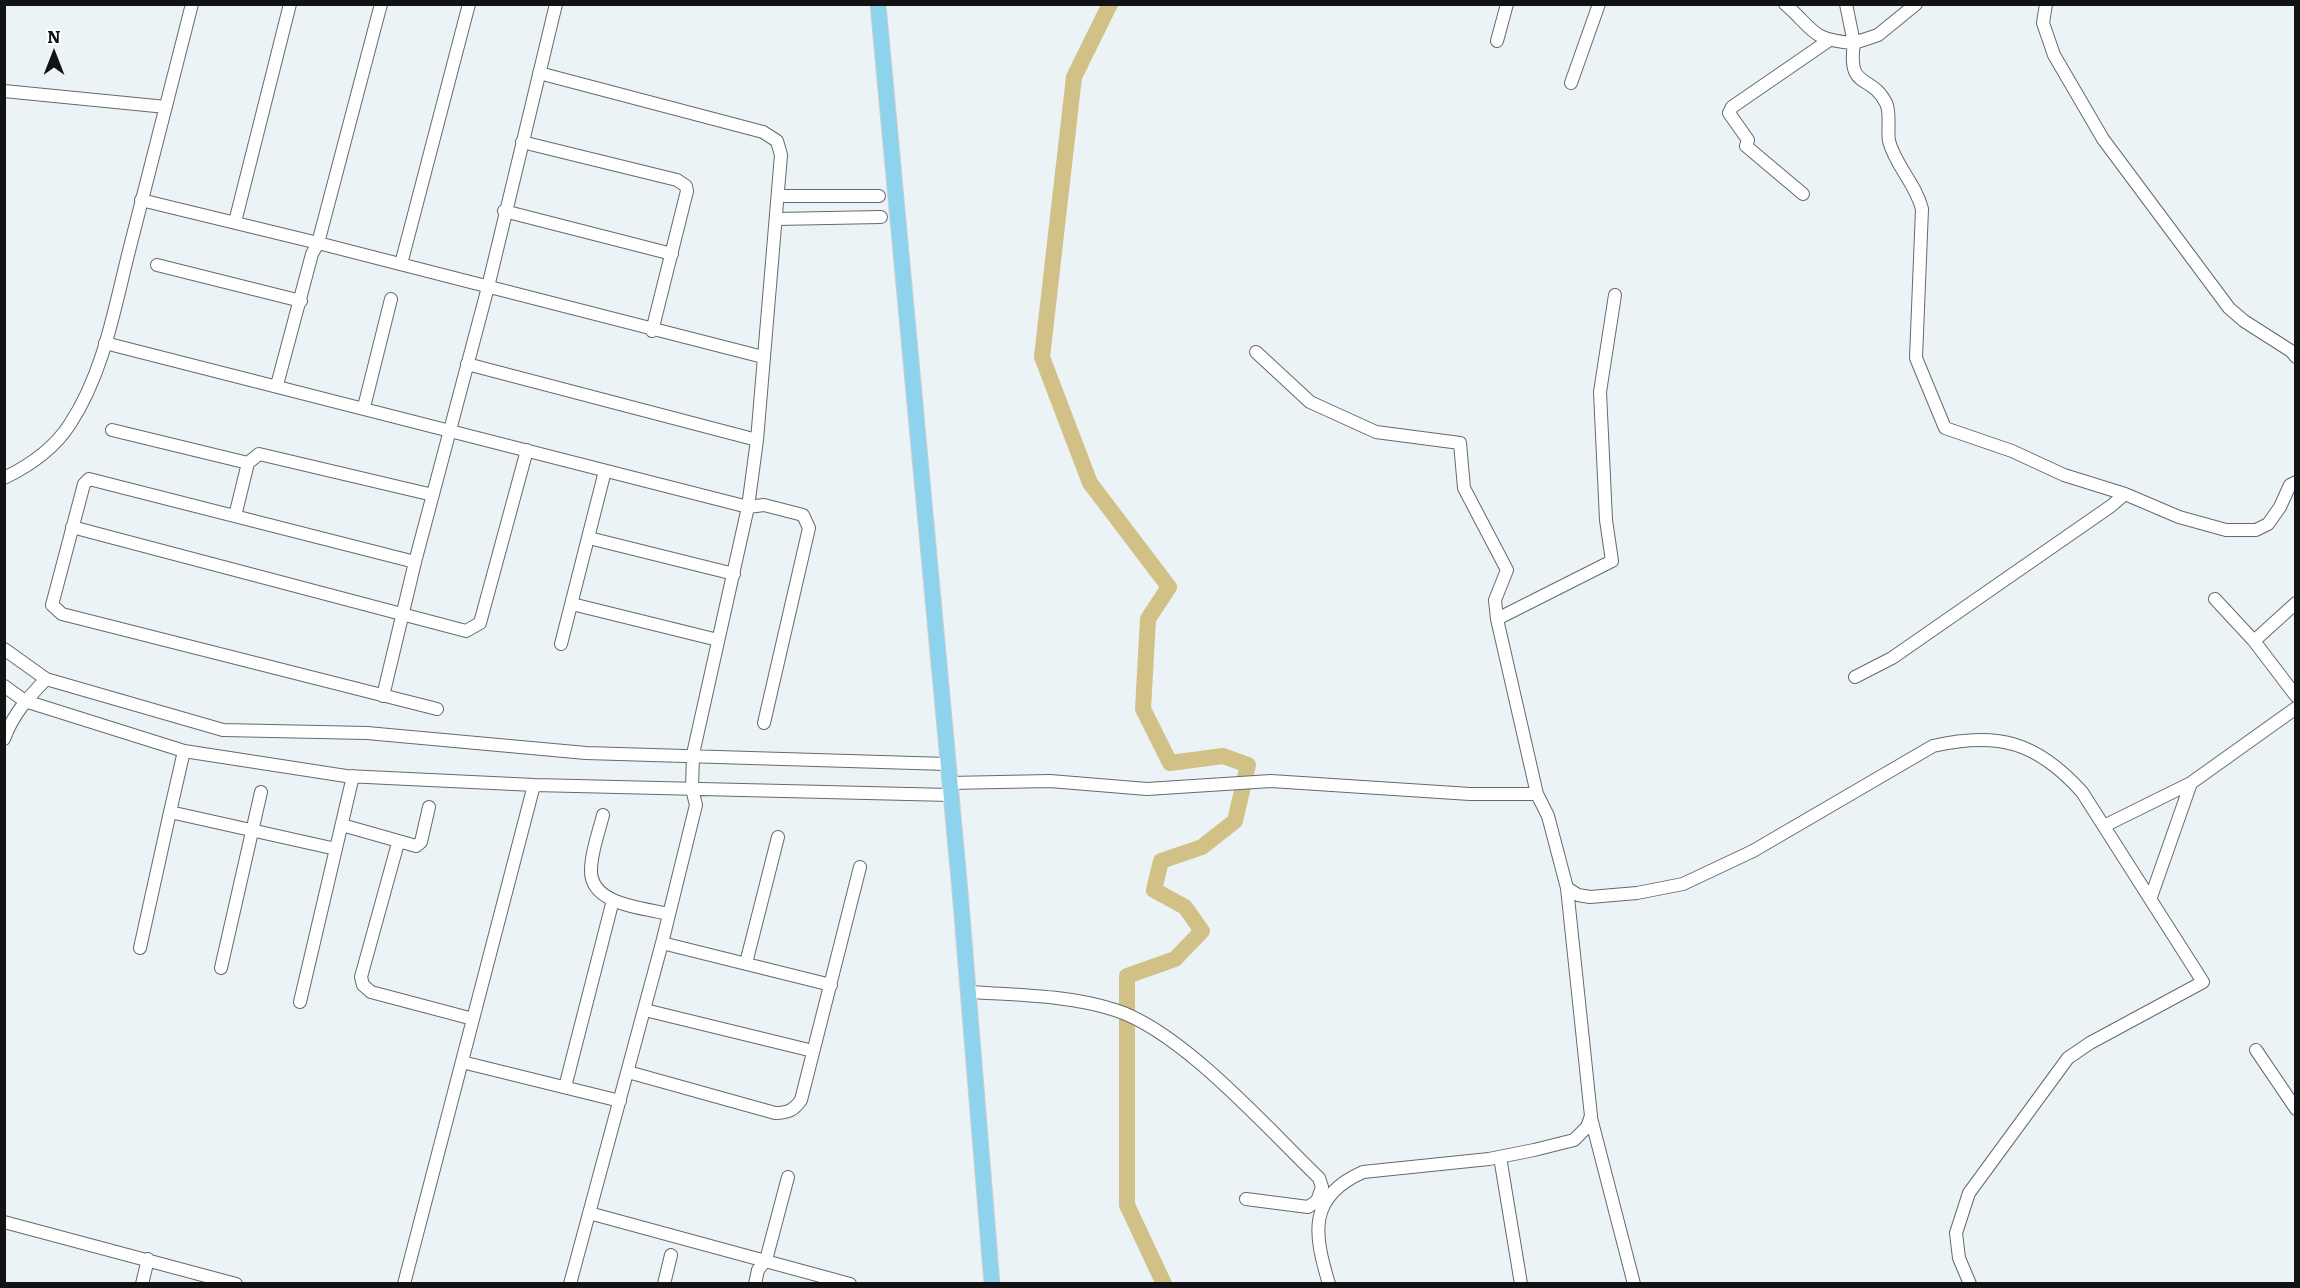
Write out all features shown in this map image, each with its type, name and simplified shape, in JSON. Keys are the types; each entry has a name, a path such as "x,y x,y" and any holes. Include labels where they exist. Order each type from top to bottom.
{"main road":[{"path":"878,4 969,992 992,1284"}],"street":[{"path":"4,478 36,462 70,426 85,399 105,343 192,4"},
{"path":"235,222 290,4"},
{"path":"277,385 312,254 318,243 381,4"},
{"path":"401,264 469,4"},
{"path":"383,696 415,562 488,286 504,211 556,4"},
{"path":"1497,41 1507,4"},
{"path":"1571,83 1599,4"},
{"path":"1785,4 1816,35 1828,41 1854,43 1878,35 1916,4"},
{"path":"1846,4 1854,43 1850,60 1857,78 1872,88 1887,104 1890,143 1920,198 1922,208 1916,358 1945,428 2012,451 2064,475 2125,494 2200,525 2226,530 2256,530 2268,524 2280,507 2290,485 2295,482"},
{"path":"2046,4 2043,23 2054,55 2114,157 2229,308 2244,321 2291,351 2295,357"},
{"path":"1803,194 1746,146 1748,140 1729,112 1732,107 1828,41"},
{"path":"539,73 763,132 777,141 781,155 757,440 748,507 693,754 692,789 696,805 645,1010 570,1284"},
{"path":"4,92 166,106"},
{"path":"522,141 682,182 687,191 652,330"},
{"path":"778,196 879,196"},
{"path":"141,200 763,357"},
{"path":"504,211 672,254"},
{"path":"776,219 881,217"},
{"path":"156,265 301,301"},
{"path":"1497,619 1612,561 1606,520 1600,392 1615,295"},
{"path":"364,407 391,299"},
{"path":"105,343 364,407 748,507 764,505 804,515 809,528 764,723"},
{"path":"1256,352 1310,402 1376,432 1460,443 1464,488 1507,570 1495,600 1497,619 1537,794 1548,816 1567,888 1591,1116 1634,1284"},
{"path":"467,364 757,440"},
{"path":"112,430 248,463"},
{"path":"72,527 466,631 480,623 527,450"},
{"path":"235,516 248,463 259,454 268,454 433,495"},
{"path":"561,644 605,471"},
{"path":"415,562 93,478 84,484 52,605 62,614 437,710"},
{"path":"1855,677 1892,658 2125,494"},
{"path":"589,538 734,574"},
{"path":"2215,599 2254,641 2295,696"},
{"path":"2254,641 2295,603"},
{"path":"572,604 718,640"},
{"path":"4,650 46,680 223,730 367,733 586,753 693,754 947,764"},
{"path":"4,739 7,723 46,680"},
{"path":"4,686 25,701 184,751 353,776 534,785 692,789 950,789 1050,781 1147,789 1271,781 1470,794 1537,794"},
{"path":"2104,826 2191,783 2295,708"},
{"path":"1567,888 1578,895 1609,896 1683,884 1754,851 1933,746 1958,740 2006,741 2033,752 2060,768 2082,792 2204,982 2090,1043 2068,1058 1969,1194 1956,1233 1959,1258 1970,1284"},
{"path":"140,948 184,751"},
{"path":"300,1002 353,776"},
{"path":"2151,897 2191,783"},
{"path":"404,1284 534,785"},
{"path":"221,968 261,792"},
{"path":"342,825 398,843 416,846 421,842 429,807"},
{"path":"171,812 336,849"},
{"path":"603,814 591,875 600,892 613,900 669,914"},
{"path":"746,963 778,837"},
{"path":"398,843 361,977 363,986 371,992 473,1018"},
{"path":"628,1072 775,1113 786,1113 795,1108 801,1100 860,867"},
{"path":"564,1087 613,900"},
{"path":"662,943 831,985"},
{"path":"969,992 1064,1000 1116,1011 1145,1023 1203,1066 1319,1178 1322,1187 1317,1201 1308,1207 1246,1199"},
{"path":"645,1010 813,1051"},
{"path":"2256,1050 2295,1109"},
{"path":"462,1062 620,1101"},
{"path":"1329,1284 1318,1249 1316,1226 1324,1206 1349,1178 1363,1172 1500,1157 1574,1140 1587,1127 1591,1116"},
{"path":"1500,1157 1521,1284"},
{"path":"755,1284 758,1270 766,1260 788,1177"},
{"path":"589,1213 850,1284"},
{"path":"4,1222 236,1284"},
{"path":"664,1284 671,1255"},
{"path":"142,1284 148,1259"}],"waterway":[{"path":"1110,4 1074,77 1042,357 1090,483 1169,587 1148,619 1143,709 1170,763 1223,756 1248,765 1235,821 1202,847 1161,861 1154,890 1185,907 1202,931 1175,959 1127,976 1127,1205 1164,1284"}]}
